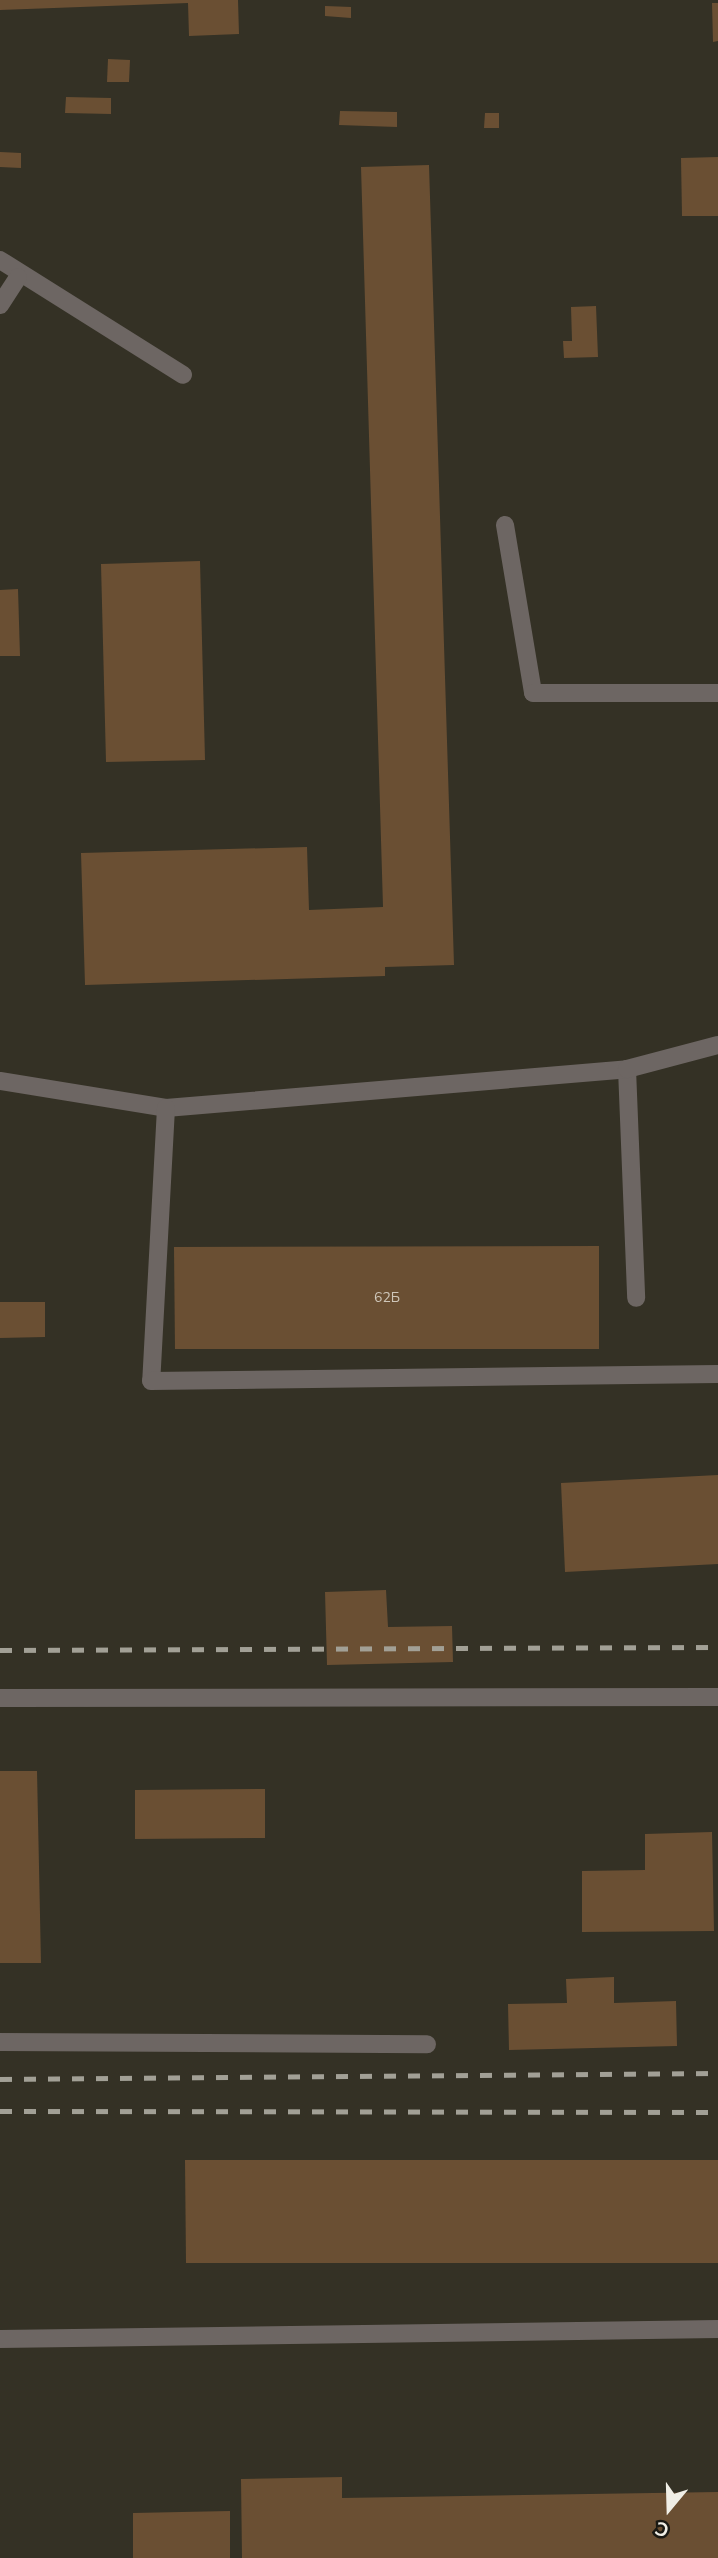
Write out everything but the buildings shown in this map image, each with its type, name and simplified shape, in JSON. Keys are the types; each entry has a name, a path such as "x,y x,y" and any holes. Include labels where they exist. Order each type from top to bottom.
{"lane":[{"path":"0,260 18,276 183,375"},
{"path":"0,305 18,276"},
{"path":"505,525 533,693 718,693"},
{"path":"0,1081 166,1108 627,1069 718,1045"},
{"path":"627,1069 636,1298"},
{"path":"166,1108 151,1381 718,1374"},
{"path":"0,1698 718,1697"},
{"path":"0,2042 428,2044"},
{"path":"0,2339 718,2329"}],"railway":[{"path":"0,1650 718,1647"},
{"path":"0,2079 718,2073"},
{"path":"0,2111 718,2112"}]}
